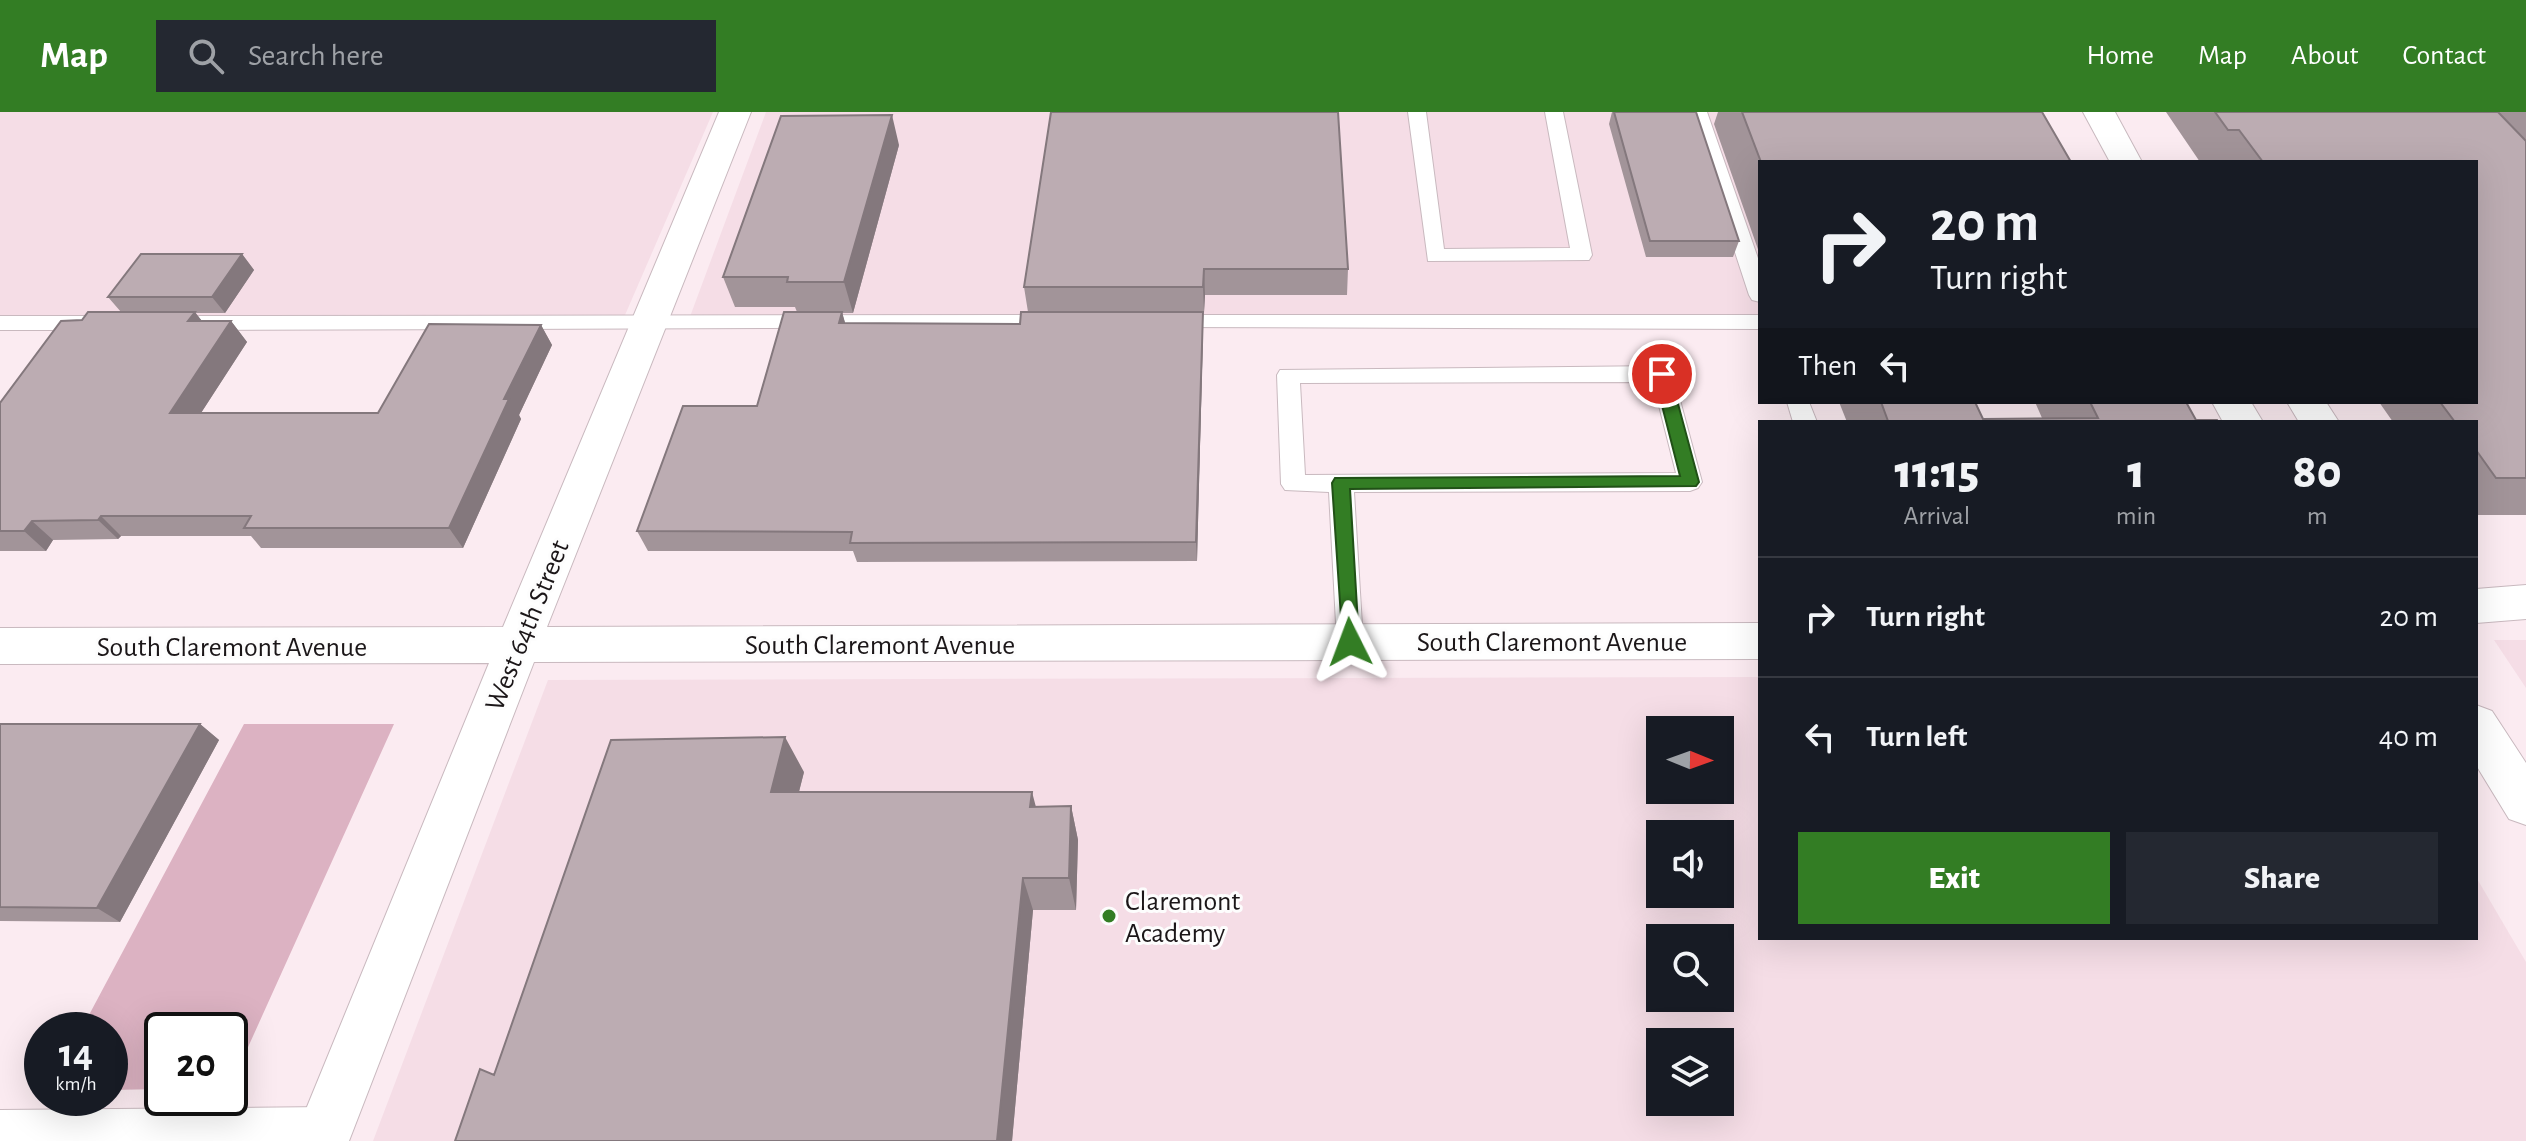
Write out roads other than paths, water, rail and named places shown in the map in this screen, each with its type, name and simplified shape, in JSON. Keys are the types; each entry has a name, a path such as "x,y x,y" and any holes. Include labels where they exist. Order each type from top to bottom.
{"street":[{"name":"West 64th Street","path":"324,1133 735,112"},
{"path":"2099,112 2125,160"},
{"path":"2478,606 2526,602"},
{"name":"South Claremont Avenue","path":"0,646 1758,641"},
{"path":"2478,728 2526,804"}],"lane":[{"path":"1417,112 1435,256 1582,255 1554,112"},
{"path":"1698,112 1758,289"},
{"path":"173,323 1081,322"},
{"path":"1145,322 1758,322"},
{"path":"0,323 110,323"},
{"path":"1662,374 1690,482 1341,483 1293,484 1288,375 1662,374"},
{"path":"1341,483 1350,642"},
{"path":"0,1127 324,1133"}],"place":[{"name":"Claremont Academy","path":"1109,916"}]}
